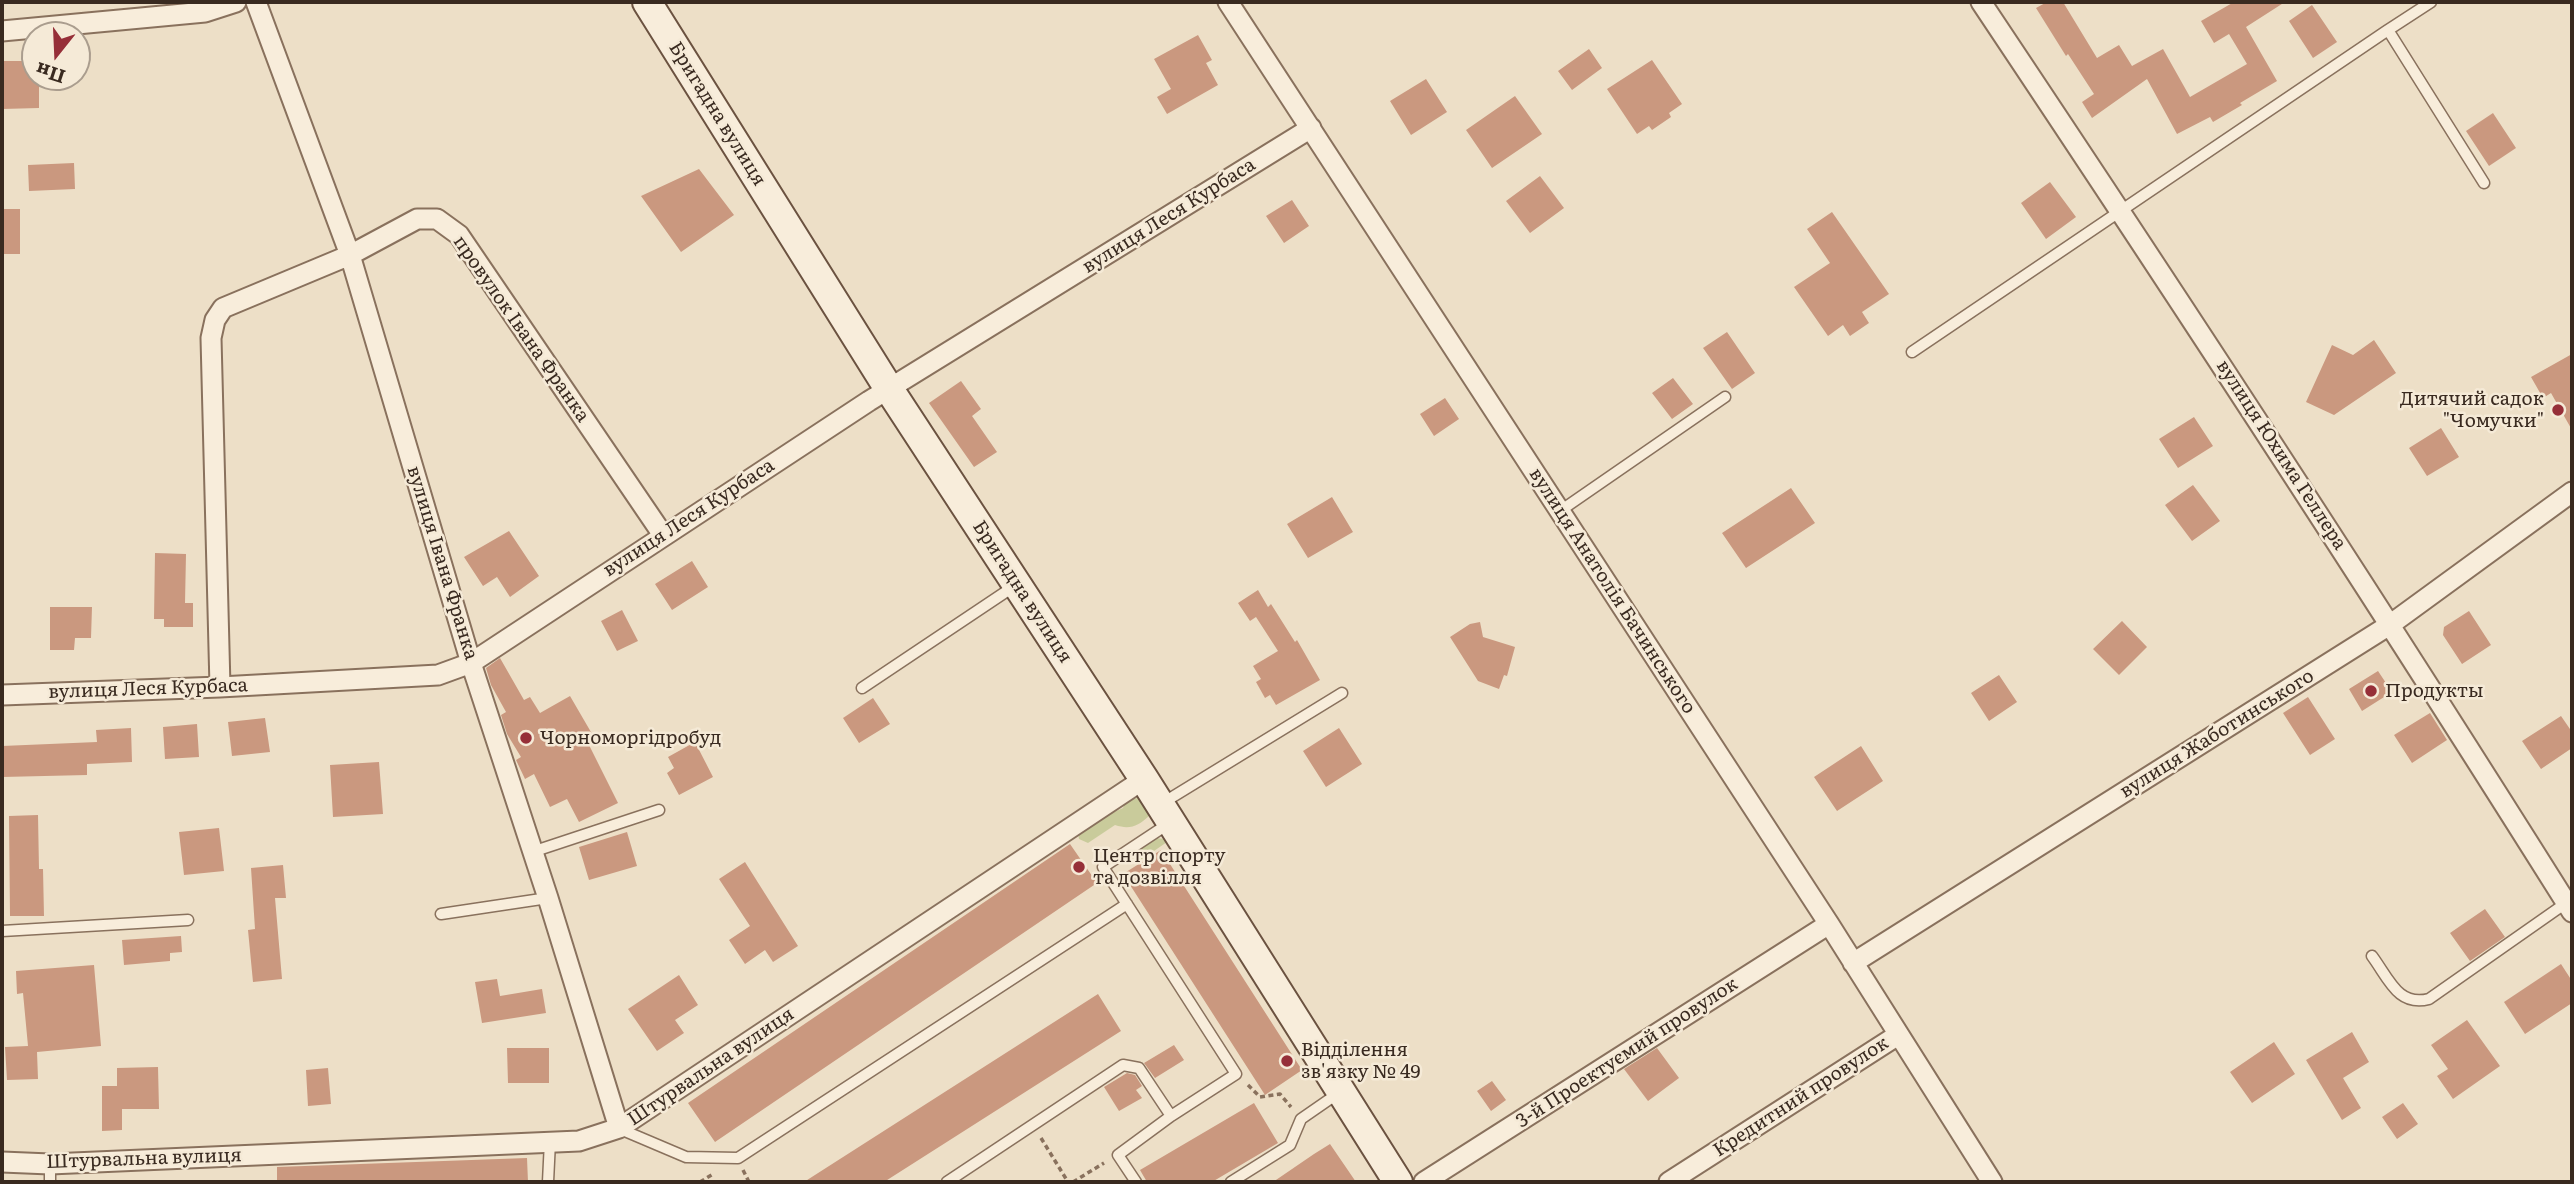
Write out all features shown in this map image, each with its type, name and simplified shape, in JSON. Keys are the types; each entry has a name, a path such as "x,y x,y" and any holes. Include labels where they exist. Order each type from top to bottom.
{"street":[{"path":"2,31 205,12 236,2"},
{"name":"вулиця Івана Франка","path":"256,2 350,255 471,663 548,898 619,1128"},
{"name":"Бригадна вулиця","path":"647,2 888,389 1144,779 1398,1182"},
{"name":"вулиця Анатолія Бачинського","path":"1228,2 1829,924 1992,1182"},
{"name":"вулиця Юхима Геллера","path":"1981,2 2122,211 2391,624 2569,907"},
{"name":"вулиця Леся Курбаса","path":"2,695 438,675 471,663 888,389 1311,128"},
{"name":"провулок Івана Франка","path":"220,687 211,338 215,320 223,308 350,255 417,219 437,219 459,235 663,535"},
{"name":"вулиця Жаботинського","path":"1853,963 2391,624 2572,492"},
{"name":"Штурвальна вулиця","path":"2,1162 50,1173 579,1141 619,1128 1144,779"},
{"name":"3-й Проектуємий провулок","path":"1424,1182 1829,924"},
{"name":"Кредитний провулок","path":"1669,1182 1898,1035"}],"lane":[{"path":"1912,352 2431,2"},
{"path":"2388,30 2484,183"},
{"path":"1560,511 1725,397"},
{"path":"862,688 1017,584"},
{"path":"1136,1182 1118,1155 1171,1116 1236,1074 1102,867 1165,813 1342,693"},
{"path":"532,852 659,810"},
{"path":"441,914 548,898"},
{"path":"619,1128 686,1157 738,1158 1127,904"},
{"path":"2372,956 2402,997 2417,1002 2429,999 2569,907"},
{"path":"2,931 188,920"},
{"path":"947,1182 1123,1065 1139,1068 1171,1116"},
{"path":"1231,1182 1290,1145 1301,1119 1340,1092"},
{"path":"548,1182 550,1141"}],"path":[{"path":"1236,1074 1260,1097 1280,1094 1301,1119"},
{"path":"1033,1124 1071,1182 1118,1155"}],"green space":[{"path":"1138,798 1149,807 1149,816 1141,822 1129,827 1115,825 1088,843 1079,839 1077,827 1106,808 1110,814 1123,808 1126,800"},
{"path":"1156,838 1165,839 1167,842 1138,862 1137,857 1143,844"}],"building":[{"path":"2047,2 2063,2 2097,58 2119,45 2132,66 2163,49 2190,97 2247,64 2229,34 2214,43 2201,21 2234,2 2285,2 2246,27 2277,81 2213,122 2210,117 2177,134 2147,79 2092,118 2082,102 2094,94 2036,8"},
{"path":"2312,5 2337,42 2313,58 2289,21"},
{"path":"1198,35 1212,60 1206,63 1218,85 1167,114 1157,97 1171,89 1154,59"},
{"path":"1589,49 1602,68 1572,90 1558,71"},
{"path":"1652,60 1682,104 1669,113 1671,117 1652,130 1649,126 1637,134 1607,89"},
{"path":"2,61 21,61 21,91 39,91 39,108 2,109"},
{"path":"1426,79 1447,112 1411,135 1390,101"},
{"path":"1515,96 1542,134 1492,168 1466,130"},
{"path":"2493,113 2516,148 2489,166 2466,131"},
{"path":"74,163 75,189 29,191 28,165"},
{"path":"699,169 734,215 681,252 641,196"},
{"path":"1540,176 1564,208 1530,233 1506,201"},
{"path":"2050,182 2076,217 2046,239 2021,203"},
{"path":"1292,200 1309,226 1284,243 1266,216"},
{"path":"2,209 20,209 20,254 2,254"},
{"path":"1832,212 1889,294 1862,312 1869,323 1850,336 1843,325 1828,336 1794,287 1830,263 1807,229"},
{"path":"1727,332 1755,373 1732,389 1703,348"},
{"path":"2374,340 2396,373 2334,415 2306,402 2332,345 2353,355"},
{"path":"2572,354 2572,430 2551,393 2543,398 2531,377"},
{"path":"1673,378 1693,404 1672,419 1652,393"},
{"path":"961,381 981,409 972,416 997,452 974,467 929,403"},
{"path":"1445,398 1459,419 1434,436 1420,414"},
{"path":"2194,417 2213,446 2178,468 2159,439"},
{"path":"2441,428 2459,457 2427,476 2409,448"},
{"path":"2193,485 2220,521 2192,541 2165,505"},
{"path":"1791,488 1815,523 1746,568 1722,533"},
{"path":"1332,497 1353,532 1308,558 1287,524"},
{"path":"509,531 539,576 510,597 497,577 483,586 464,557"},
{"path":"155,553 186,554 185,603 193,603 193,627 164,627 164,619 154,619"},
{"path":"692,561 708,587 672,610 655,584"},
{"path":"1258,590 1268,607 1271,604 1295,642 1297,640 1320,680 1276,705 1270,695 1265,698 1256,682 1261,679 1253,666 1278,651 1256,617 1250,621 1238,603"},
{"path":"50,607 92,607 91,638 75,638 74,650 50,650"},
{"path":"622,610 638,641 617,651 601,621"},
{"path":"2469,611 2491,645 2462,664 2443,635 2444,627"},
{"path":"2122,621 2147,647 2119,675 2093,649"},
{"path":"1480,622 1483,637 1515,647 1507,676 1504,675 1499,689 1478,681 1450,637 1470,624"},
{"path":"500,658 524,700 530,697 540,713 570,696 595,739 588,743 618,803 579,822 567,799 550,807 534,774 525,779 516,760 521,757 507,734 501,715 506,712 491,685 486,668"},
{"name":"Продукты","path":"2378,671 2392,692 2362,711 2349,689"},
{"path":"1999,675 2017,702 1989,721 1971,693"},
{"path":"2308,697 2335,739 2310,755 2283,713"},
{"path":"873,698 890,724 859,743 843,718"},
{"path":"2430,713 2447,740 2412,763 2394,735"},
{"path":"2561,716 2572,732 2572,748 2541,769 2522,741"},
{"path":"265,718 270,752 232,756 228,722"},
{"path":"197,724 199,757 165,759 163,727"},
{"path":"131,728 132,762 87,764 87,775 2,777 2,746 97,742 96,730"},
{"path":"1339,728 1362,764 1326,787 1303,751"},
{"path":"695,742 713,777 679,795 667,773 674,768 668,757"},
{"path":"1861,746 1883,781 1837,811 1814,777"},
{"path":"379,762 383,814 333,817 330,765"},
{"path":"38,815 39,869 43,869 44,916 10,916 9,816"},
{"path":"219,828 224,871 184,875 179,832"},
{"path":"627,832 637,866 589,880 579,847"},
{"path":"1070,844 1097,883 715,1142 688,1103"},
{"path":"1161,850 1302,1070 1265,1095 1123,874"},
{"path":"745,862 798,946 773,962 765,950 745,964 729,940 750,926 719,879"},
{"path":"283,865 286,898 275,898 282,979 253,982 248,930 255,929 251,868"},
{"path":"2485,909 2505,937 2470,961 2450,933"},
{"path":"181,936 182,952 170,953 170,961 124,965 122,940"},
{"path":"2561,964 2572,981 2572,1003 2525,1034 2504,1002"},
{"path":"94,965 101,1046 37,1052 38,1079 7,1080 5,1047 28,1046 23,993 17,994 16,971"},
{"path":"679,975 698,1005 675,1020 684,1033 657,1051 628,1009"},
{"path":"497,979 500,996 542,989 546,1013 482,1023 475,982"},
{"path":"1098,994 1121,1031 884,1182 804,1182"},
{"path":"2467,1020 2500,1066 2453,1099 2437,1076 2448,1069 2431,1045"},
{"path":"2352,1032 2369,1062 2343,1078 2361,1108 2342,1120 2306,1060"},
{"path":"2274,1042 2295,1074 2252,1103 2230,1072"},
{"path":"1174,1045 1184,1060 1155,1078 1144,1063"},
{"path":"507,1048 549,1048 549,1083 508,1083"},
{"path":"1657,1048 1679,1078 1648,1101 1624,1069"},
{"path":"158,1067 159,1109 122,1109 122,1130 102,1131 102,1086 117,1086 117,1068"},
{"path":"328,1068 331,1104 308,1106 306,1070"},
{"path":"1127,1073 1135,1075 1142,1086 1136,1090 1142,1098 1119,1111 1104,1087"},
{"path":"1492,1081 1506,1100 1491,1111 1477,1091"},
{"path":"1254,1103 1278,1143 1212,1182 1147,1182 1140,1170"},
{"path":"2403,1103 2418,1124 2397,1139 2382,1117"},
{"path":"1330,1144 1356,1182 1273,1182 1314,1154"},
{"path":"527,1158 528,1182 277,1182 277,1167"}],"place":[{"name":"Дитячий садок \"Чомучки\"","path":"2558,410"},
{"name":"Продукты","path":"2371,691"},
{"name":"Чорноморгідробуд","path":"526,738"},
{"name":"Центр спорту та дозвілля","path":"1079,867"},
{"name":"Відділення зв'язку № 49","path":"1287,1061"}]}
